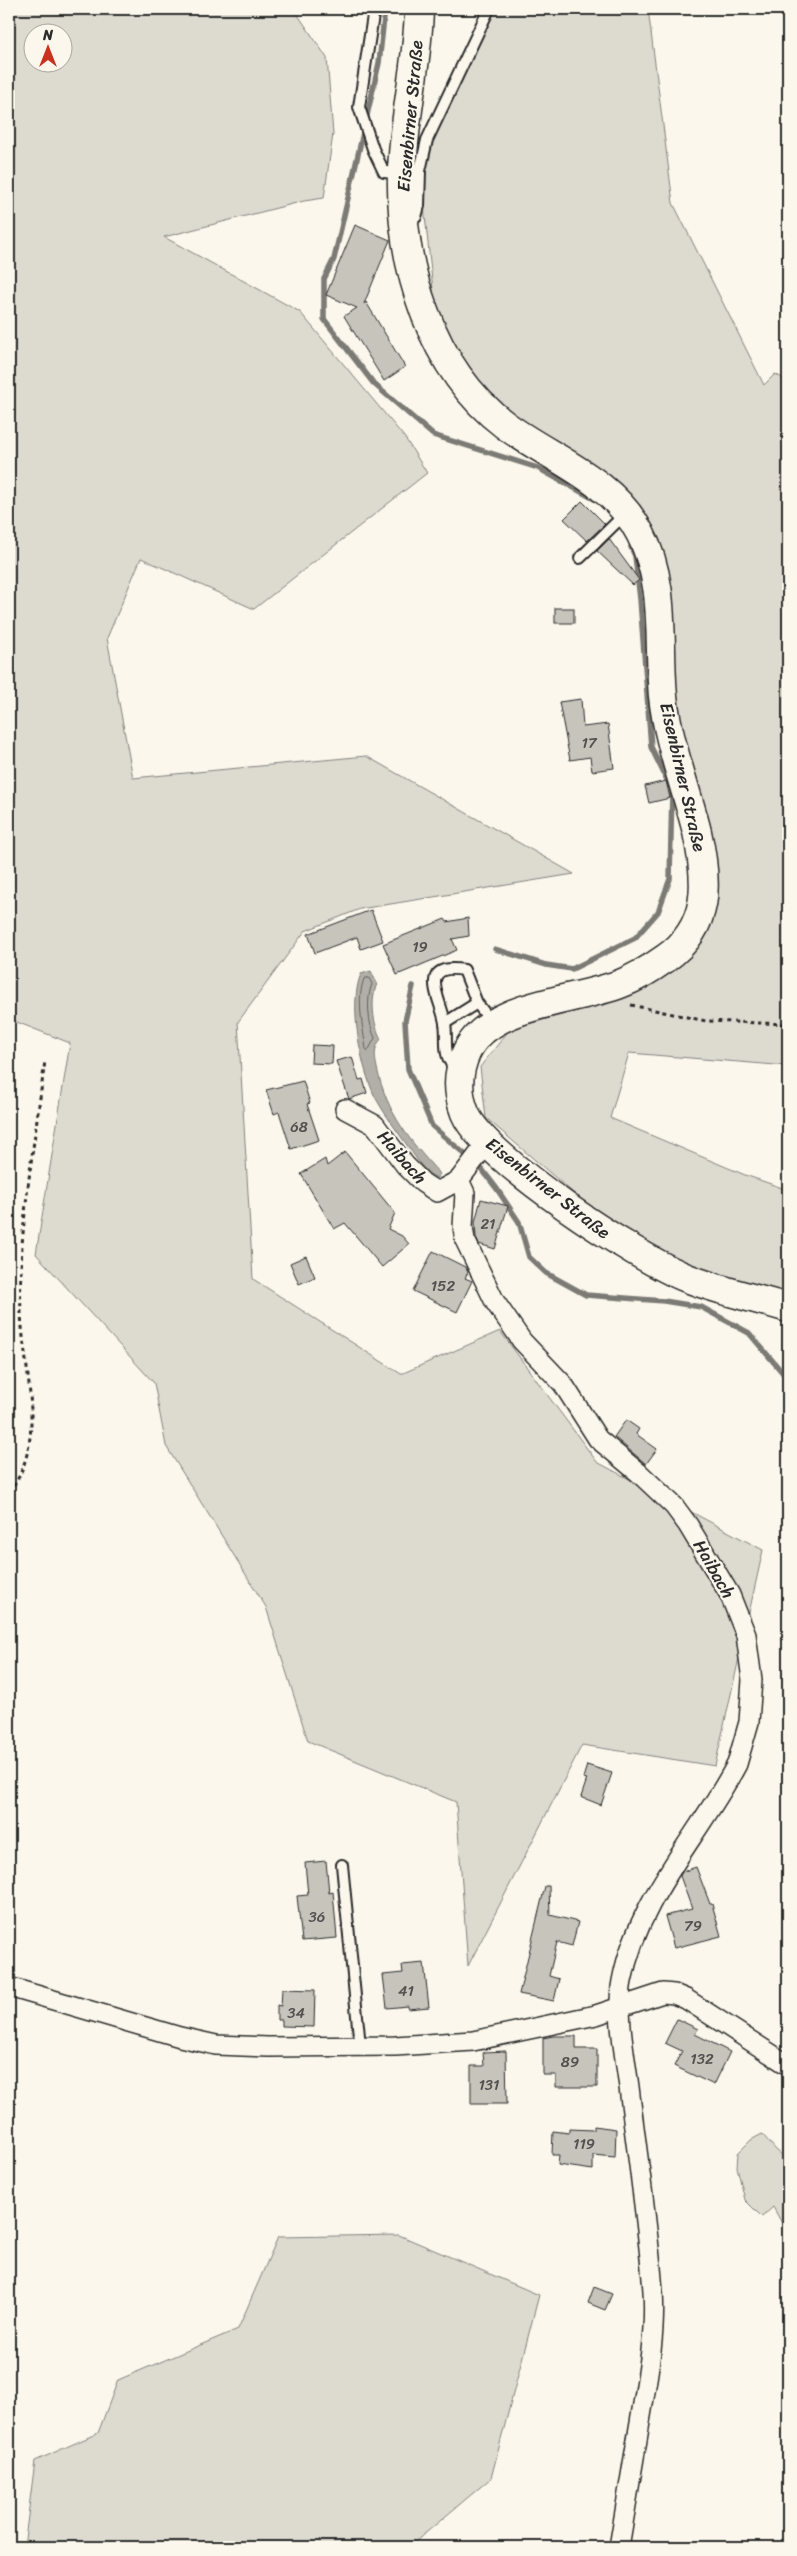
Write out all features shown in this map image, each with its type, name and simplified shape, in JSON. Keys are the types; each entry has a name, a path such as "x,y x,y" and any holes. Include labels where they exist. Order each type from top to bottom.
{"main road":[{"name":"Eisenbirner Straße","path":"419,9 417,55 402,174 405,223 411,262 428,320 443,352 460,378 480,401 502,422 606,490 627,512 639,529 654,568 658,592 663,696 670,735 697,832 703,865 705,891 700,918 692,934 678,950 654,966 623,983 510,1014 484,1013 459,1072 459,1091 463,1108 471,1126 472,1163 525,1174 606,1234 655,1264 714,1288 788,1308"}],"street":[{"name":"Haibach","path":"345,1109 375,1125 405,1165 423,1183 437,1192 472,1163"},
{"name":"Haibach","path":"472,1163 465,1193 463,1227 465,1240 495,1302 522,1341 563,1384 598,1439 654,1487 688,1525 730,1595 746,1636 752,1688 750,1714 744,1745 727,1782 674,1864 646,1912 626,1965 622,1982 621,2008 648,2246 653,2324 650,2359 619,2547"},
{"path":"9,1987 180,2037 216,2045 268,2047 360,2046 473,2041 621,2008 653,1996 674,1994 686,1999 788,2065"}],"lane":[{"path":"374,9 360,99 360,113 373,149 384,172 402,174"},
{"path":"405,223 416,217 419,206 420,171 428,140 489,9"},
{"path":"580,558 627,512"},
{"path":"446,1023 484,1013 464,970 454,968 441,972 434,983 446,1023 446,1058 459,1072"},
{"path":"342,1865 360,2046"}],"path":[{"path":"630,1005 706,1020 788,1024"},
{"path":"9,1493 27,1463 31,1440 31,1415 21,1314 22,1244 45,1061"}],"shaded area":[{"path":"9,9 294,9 327,58 333,134 324,198 304,201 164,237 300,312 405,438 427,473 254,609 141,558 107,638 133,778 366,756 574,874 360,909 305,931 238,1022 253,1279 401,1374 500,1331 597,1462 763,1550 715,1766 582,1745 468,1966 456,1802 308,1741 266,1607 166,1446 154,1383 36,1254 70,1043 9,1019"},
{"path":"493,9 648,9 673,203 764,385 775,374 788,381 788,1066 629,1053 610,1118 745,1175 788,1190 788,1299 671,1263 592,1209 486,1118 480,1067 510,1029 595,1006 663,971 705,932 679,753 656,541 556,447 486,393 457,353 435,308 421,178 435,129"},
{"path":"762,2134 788,2160 788,2234 773,2207 762,2217 745,2200 737,2167 738,2153 751,2140"},
{"path":"399,2235 539,2295 491,2478 409,2547 24,2547 35,2461 98,2433 118,2380 238,2329 278,2237"},
{"path":"9,2368 14,2373 9,2481"}],"water":[{"path":"371,971 377,984 373,1012 381,1039 376,1049 375,1057 381,1084 393,1113 401,1126 440,1174 437,1178 428,1173 421,1165 387,1117 375,1097 365,1069 358,1036 356,1002 357,987 361,974"}],"building":[{"path":"355,225 390,240 364,304 366,302 405,367 384,381 344,316 357,308 326,295"},
{"path":"582,501 605,524 587,541 564,519"},
{"path":"609,539 639,580 633,585 597,551"},
{"path":"555,608 574,608 574,623 555,623"},
{"path":"581,699 583,727 608,724 614,768 592,771 590,757 570,760 559,702"},
{"path":"666,781 670,798 649,803 645,786"},
{"path":"371,910 383,941 361,949 357,937 315,953 308,934"},
{"path":"468,918 469,936 452,939 457,950 397,975 383,944 445,919 447,922"},
{"path":"312,1045 333,1046 332,1064 311,1063"},
{"path":"352,1057 359,1080 363,1079 367,1093 349,1099 336,1061"},
{"path":"303,1081 310,1103 307,1104 319,1140 291,1149 279,1112 274,1114 266,1090"},
{"path":"345,1152 395,1213 388,1229 402,1236 409,1244 382,1267 345,1223 334,1229 301,1174 325,1159 327,1166"},
{"path":"481,1199 508,1206 495,1249 479,1244 476,1237 475,1222"},
{"path":"433,1251 465,1267 468,1272 465,1278 472,1281 457,1312 413,1291"},
{"path":"306,1256 315,1277 299,1284 290,1263"},
{"path":"626,1420 639,1429 636,1434 657,1449 646,1464 614,1437"},
{"path":"587,1765 612,1773 601,1805 581,1797 587,1779 583,1778"},
{"path":"326,1861 329,1893 333,1892 337,1938 302,1941 297,1896 308,1895 305,1863"},
{"path":"696,1867 710,1904 712,1904 721,1936 674,1948 665,1916 692,1909 680,1876 682,1872"},
{"path":"545,1886 549,1886 550,1915 578,1922 572,1946 557,1942 549,1976 559,1979 554,2001 519,1994"},
{"path":"424,1963 429,2007 387,2008 383,1975 403,1973 402,1965"},
{"path":"282,1989 315,1990 314,2027 282,2026 282,2020 277,2020 277,2005 281,2006"},
{"path":"677,2019 698,2029 695,2034 730,2052 714,2085 674,2066 682,2051 665,2043"},
{"path":"576,2036 576,2049 597,2049 597,2087 556,2087 556,2075 543,2075 543,2038"},
{"path":"506,2051 507,2104 471,2104 471,2066 484,2066 483,2052"},
{"path":"594,2126 616,2129 615,2157 593,2155 593,2170 558,2165 559,2155 552,2155 553,2131 569,2133 569,2129 594,2130"},
{"path":"594,2287 612,2294 605,2310 588,2303"}],"waterway":[{"path":"385,9 379,63 334,259 324,279 324,319 374,384 433,435 538,468 598,501"},
{"path":"495,949 546,965 572,969 635,938 658,912 670,879 672,790 651,747 640,599 635,556 631,547"},
{"path":"413,986 405,1021 408,1069 432,1126 481,1168 497,1189 519,1222 529,1257 546,1273 586,1295 664,1301 701,1307 749,1333 788,1379"}]}
